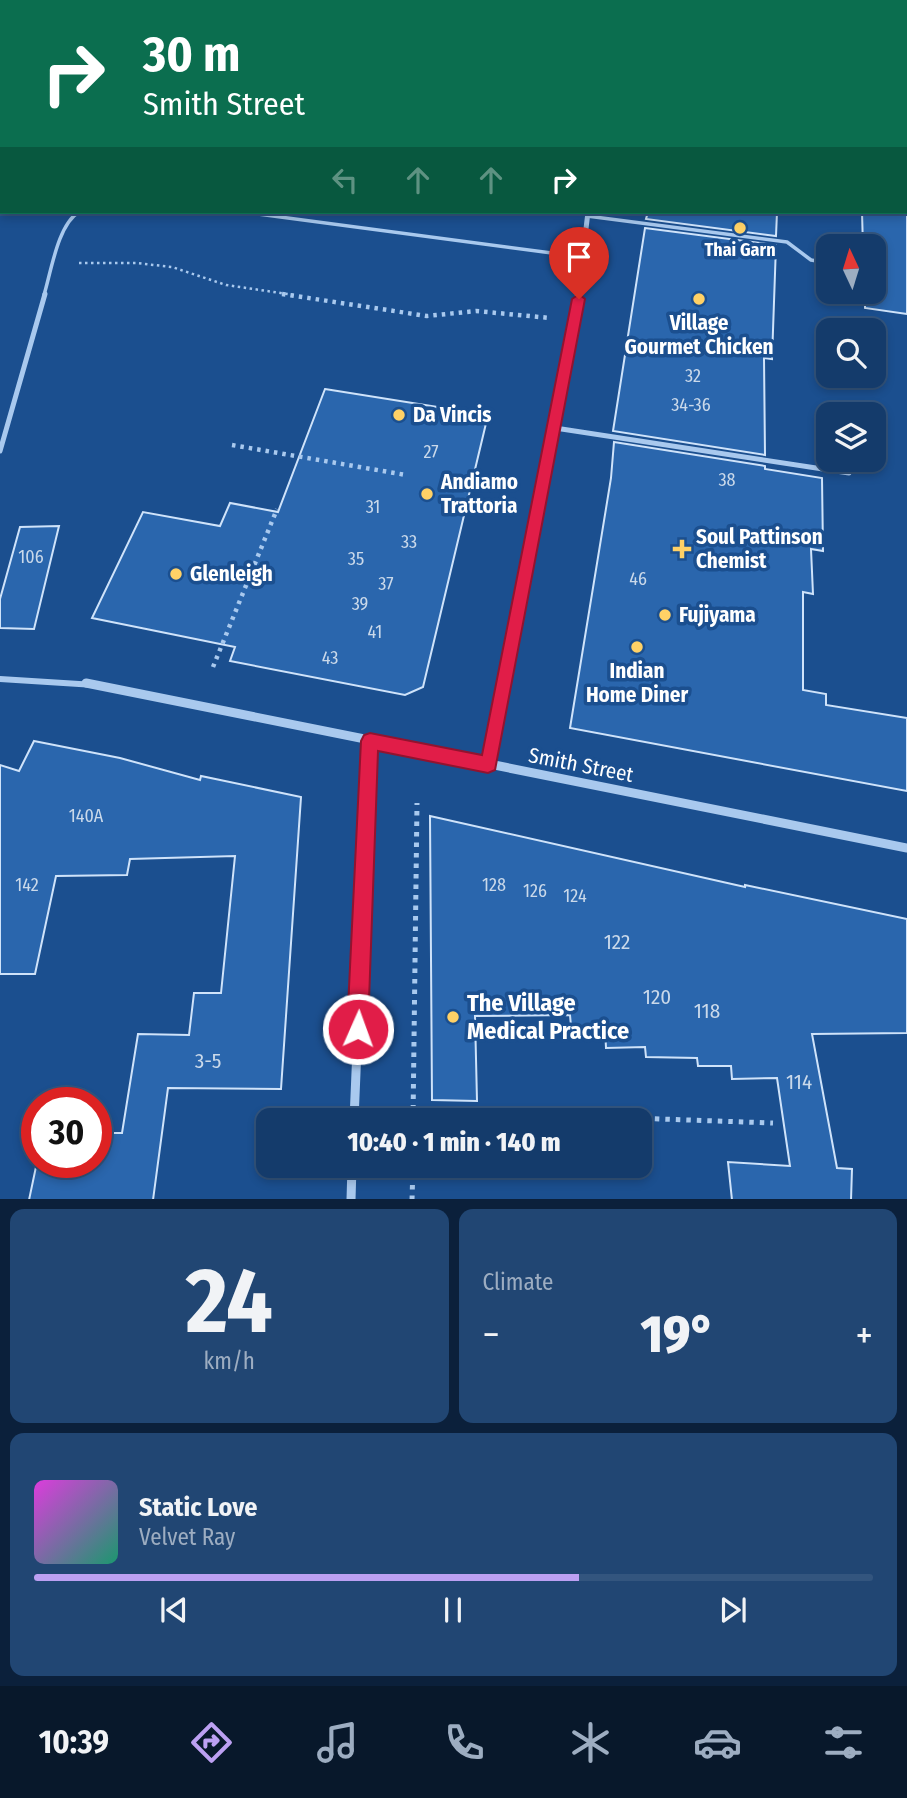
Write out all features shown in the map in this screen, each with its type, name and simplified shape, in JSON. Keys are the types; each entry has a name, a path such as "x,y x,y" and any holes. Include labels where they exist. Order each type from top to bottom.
{"street":[{"path":"488,764 576,321 588,214"},
{"name":"Smith Street","path":"0,679 80,682 907,848"},
{"path":"354,1108 370,741"},
{"path":"351,1199 352,1178"}],"lane":[{"path":"0,452 66,223 77,214"},
{"path":"258,214 582,257"},
{"path":"588,214 787,242 811,260 816,261"},
{"path":"555,428 849,473"}],"path":[{"path":"53,264 139,262 201,272 226,285 427,316 476,311 557,319"},
{"path":"232,445 406,475"},
{"path":"213,667 278,509"},
{"path":"414,1108 416,803"},
{"path":"652,1119 773,1123"},
{"path":"412,1199 413,1178"}],"building":[{"name":"Thai Garn","path":"647,214 777,214 776,236 646,219"},
{"path":"862,214 907,214 907,314 865,308 865,304 886,304 886,234 863,234"},
{"path":"645,228 776,245 772,359 764,358 765,455 613,431"},
{"path":"325,389 488,415 423,687 405,695 230,661 235,647 92,618 143,512 220,526 230,503 278,512"},
{"path":"614,442 765,466 765,469 822,478 823,551 811,549 813,594 803,592 803,690 826,694 826,705 907,718 907,791 570,728 611,478"},
{"path":"59,526 34,629 0,628 0,599 20,527"},
{"path":"34,741 120,758 200,780 201,776 301,797 281,1089 168,1088 153,1199 29,1199 34,1178 112,1178 112,1133 122,1133 138,1034 189,1035 194,993 221,993 235,856 130,859 127,875 56,876 35,974 0,974 0,765 19,771"},
{"path":"430,816 745,887 907,919 907,1033 812,1034 837,1168 852,1169 851,1199 732,1199 728,1162 790,1166 777,1078 732,1079 731,1066 698,1066 697,1058 646,1057 645,1047 606,1048 605,1026 571,1026 570,1015 475,1016 477,1101 432,1100"}],"place":[{"name":"Thai Garn","path":"740,228"},
{"name":"Village Gourmet Chicken","path":"699,299"},
{"name":"Da Vincis","path":"399,415"},
{"name":"Andiamo Trattoria","path":"427,494"},
{"name":"Soul Pattinson Chemist","path":"682,549"},
{"name":"Glenleigh","path":"176,574"},
{"name":"Fujiyama","path":"665,615"},
{"name":"Indian Home Diner","path":"637,647"},
{"name":"The Village Medical Practice","path":"453,1017"}],"route":[{"path":"358,1029 370,741 488,764 579,299"}]}
